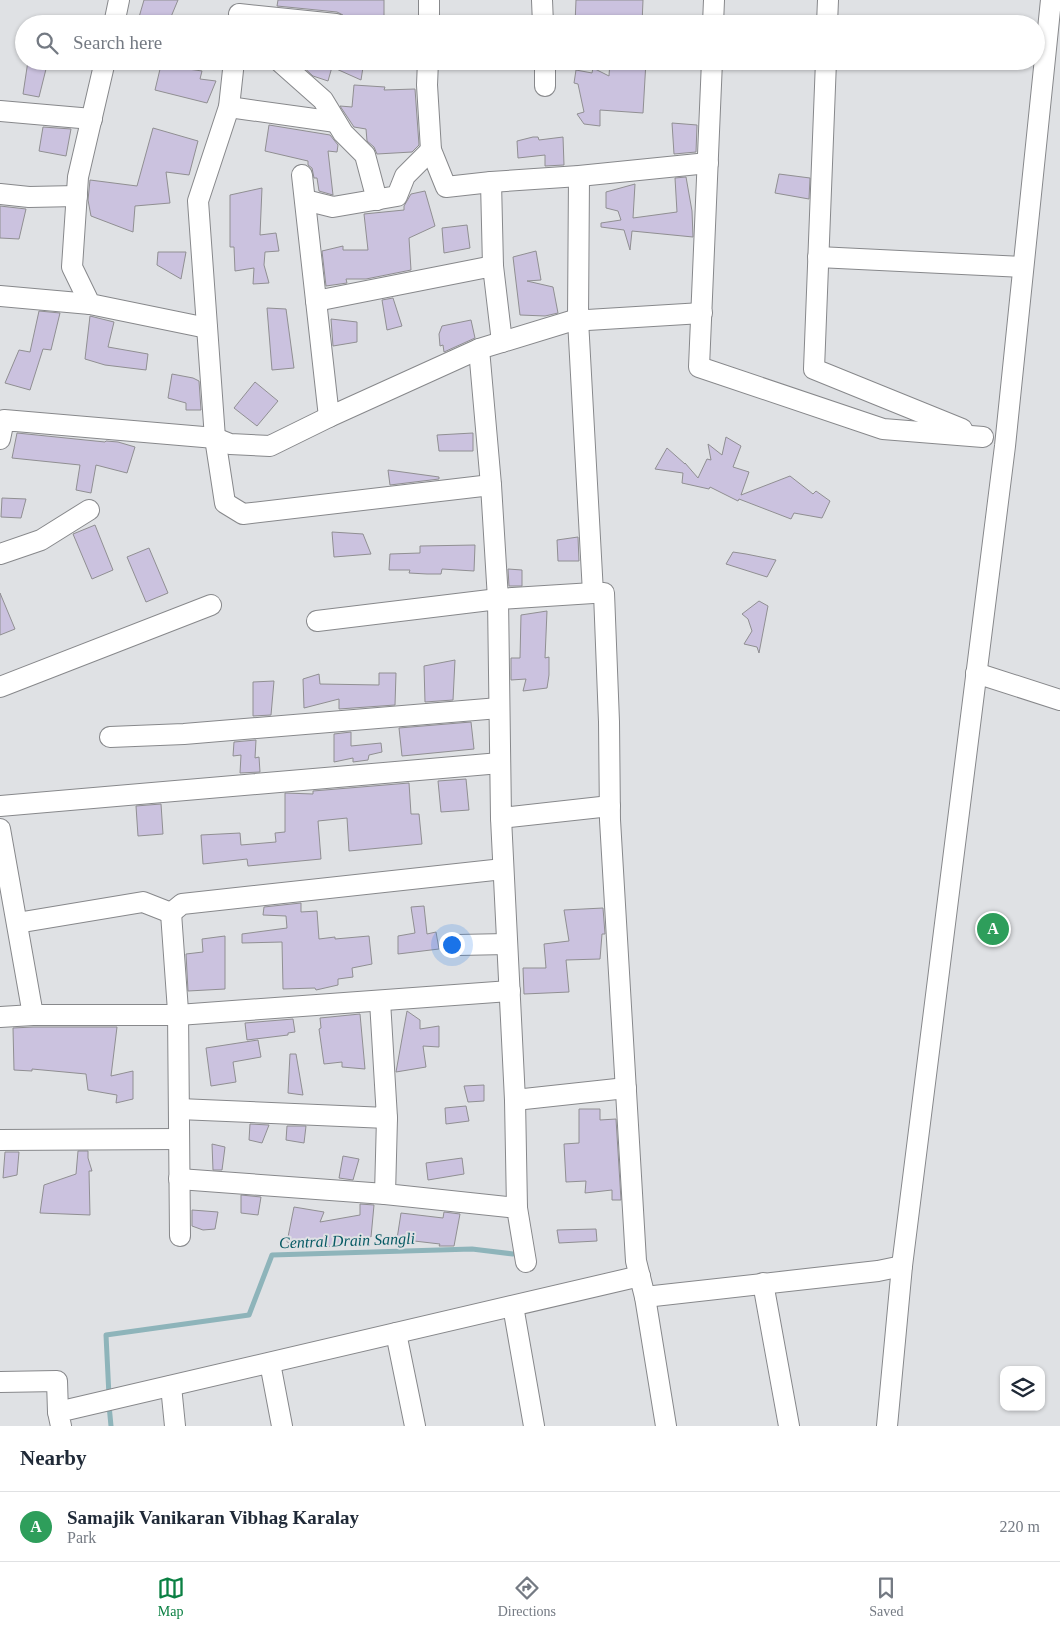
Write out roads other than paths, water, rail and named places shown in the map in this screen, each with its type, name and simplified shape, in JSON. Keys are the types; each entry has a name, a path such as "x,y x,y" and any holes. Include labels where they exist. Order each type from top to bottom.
{"street":[{"path":"116,15 119,0"},
{"path":"429,15 430,0"},
{"path":"542,0 543,15"},
{"path":"713,15 714,0"},
{"path":"827,15 828,0"},
{"path":"1045,64 1052,0"},
{"path":"90,304 72,267 78,177 103,70"},
{"path":"233,70 229,107 198,201 215,438 225,503 243,514 491,485"},
{"path":"288,70 323,100 343,133 365,155 377,200"},
{"path":"428,70 431,150 446,187 708,163"},
{"path":"544,70 545,86"},
{"path":"712,70 699,367 883,429 982,437"},
{"path":"826,70 814,369 1005,446"},
{"path":"887,1426 902,1266 1005,446 1044,70"},
{"path":"229,107 336,122"},
{"path":"0,111 92,119"},
{"path":"305,200 333,208 397,196 405,176 431,150"},
{"path":"302,175 329,417"},
{"path":"579,176 578,320 593,592"},
{"path":"491,182 493,266 502,342"},
{"path":"0,194 29,197 77,196"},
{"path":"818,257 1023,267"},
{"path":"316,301 493,266"},
{"path":"0,296 90,304 207,328"},
{"path":"0,439 4,420 215,438 230,444 270,446 479,349 571,321 702,313"},
{"path":"479,349 491,485 498,599 501,818 515,1100 517,1208 526,1262"},
{"path":"0,554 41,540 89,510"},
{"path":"316,621 498,599 593,592 604,593 610,806 636,1261 645,1297 666,1426"},
{"path":"0,687 211,604"},
{"path":"976,673 1060,700"},
{"path":"110,737 184,734 499,708"},
{"path":"0,806 500,763"},
{"path":"501,818 610,806"},
{"path":"0,828 33,1015"},
{"path":"171,913 182,904 504,869"},
{"path":"17,923 143,902 171,913"},
{"path":"171,913 178,1015 180,1236"},
{"path":"458,945 507,944"},
{"path":"0,1018 33,1015 178,1015 510,991"},
{"path":"380,1001 387,1118 385,1194"},
{"path":"515,1100 626,1088"},
{"path":"179,1109 387,1118"},
{"path":"0,1140 179,1139"},
{"path":"179,1179 385,1194 517,1208"},
{"path":"645,1297 878,1271 902,1266"},
{"path":"0,1382 57,1381 60,1419 171,1386 640,1276"},
{"path":"763,1283 789,1426"},
{"path":"513,1306 534,1426"},
{"path":"396,1333 415,1426"},
{"path":"270,1363 282,1426"},
{"path":"171,1386 175,1426"}],"waterway":[{"name":"Central Drain Sangli","path":"109,1396 106,1335 249,1315 272,1255 472,1249 513,1254"},
{"name":"Central Drain Sangli","path":"109,1405 111,1426"}],"place":[{"name":"Samajik Vanikaran Vibhag Karalay","path":"993,929"}]}
